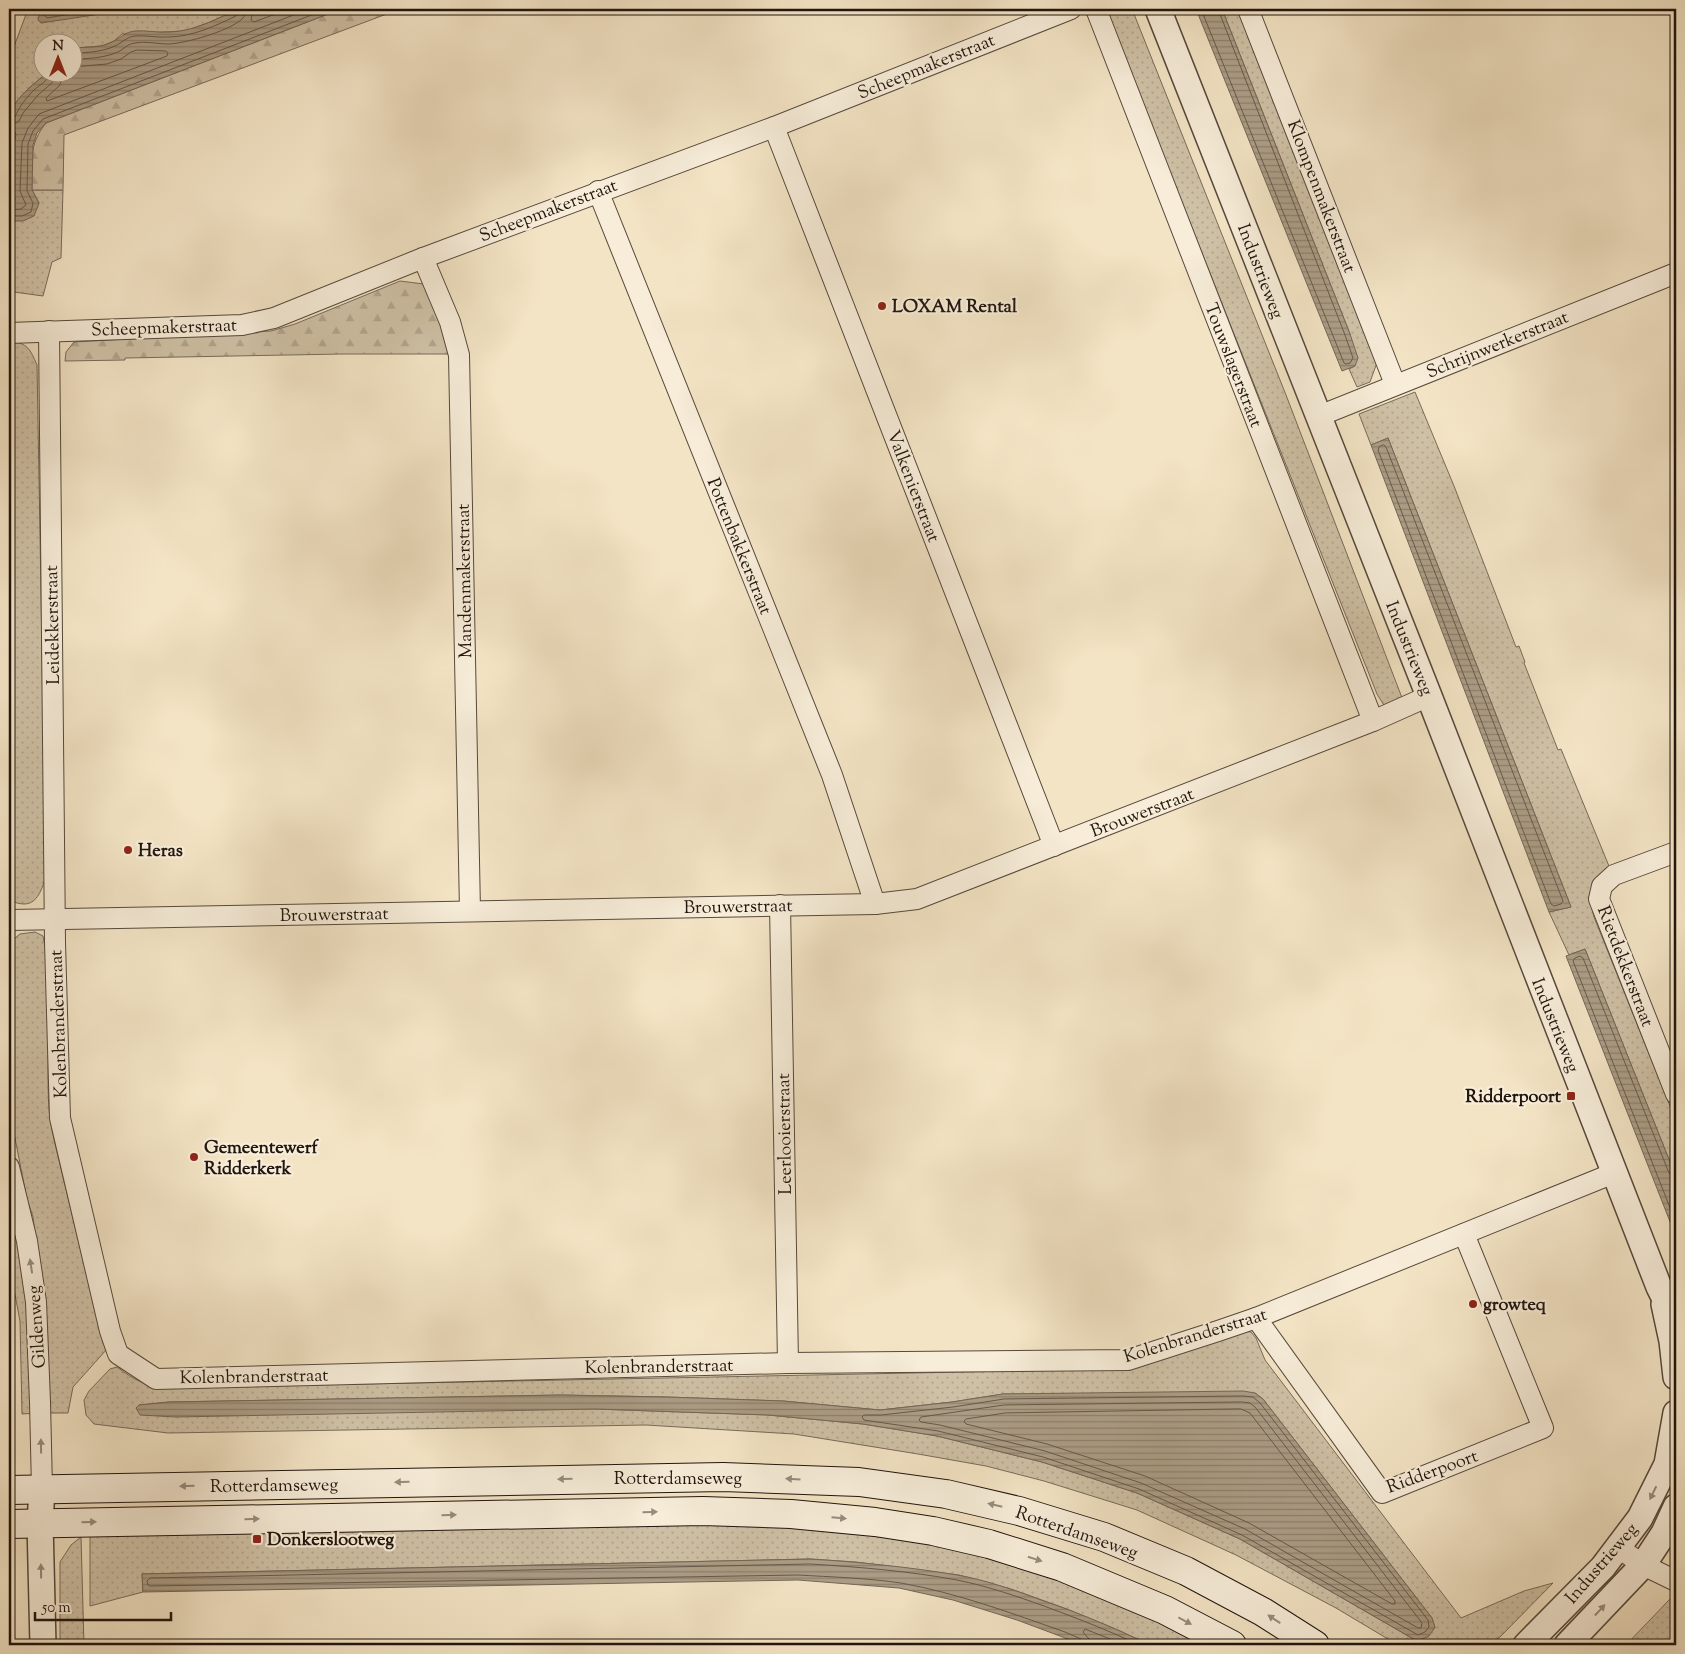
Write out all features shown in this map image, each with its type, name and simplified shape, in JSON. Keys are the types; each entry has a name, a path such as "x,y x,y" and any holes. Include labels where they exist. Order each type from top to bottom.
{"main road":[{"name":"Rotterdamseweg","path":"9,1490 722,1477 859,1482 946,1494 1019,1511 1104,1537 1186,1571 1263,1612 1315,1645"},
{"name":"Rotterdamseweg","path":"9,1524 703,1511 791,1514 875,1522 933,1531 989,1544 1062,1567 1164,1610 1232,1645"}],"street":[{"name":"Scheepmakerstraat","path":"9,333 242,325 274,318 598,191 774,127 1071,9"},
{"name":"Touwslagerstraat","path":"1096,9 1373,721"},
{"name":"Industrieweg","path":"1158,9 1429,696 1659,1287 1676,1321"},
{"name":"Klompenmakerstraat","path":"1248,9 1395,384"},
{"name":"Valkenierstraat","path":"774,127 1054,846"},
{"name":"Pottenbakkerstraat","path":"598,191 832,775 875,904"},
{"name":"Mandenmakerstraat","path":"423,258 450,322 459,355 470,911"},
{"name":"Schrijnwerkerstraat","path":"1318,416 1676,273"},
{"name":"Leidekkerstraat","path":"49,331 55,919"},
{"name":"Brouwerstraat","path":"9,920 875,904 917,899 1373,721 1429,696"},
{"name":"Rietdekkerstraat","path":"1676,852 1614,875 1602,886 1599,899 1676,1094"},
{"name":"Leerlooierstraat","path":"780,905 788,1363"},
{"name":"Kolenbranderstraat","path":"55,919 60,1118 110,1331 118,1354 156,1379 788,1363 1128,1360 1256,1318 1614,1173"},
{"name":"Gildenweg","path":"9,1167 27,1241 36,1302 41,1410 42,1489"},
{"name":"Ridderpoort","path":"1256,1318 1382,1493 1543,1428 1464,1234"},
{"name":"Industrieweg","path":"1659,1287 1672,1341 1676,1377"},
{"name":"Industrieweg","path":"1526,1645 1603,1567 1640,1518 1667,1464 1676,1413"},
{"path":"42,1489 40,1523 43,1645"},
{"name":"Industrieweg","path":"1567,1645 1643,1564 1664,1533 1676,1507"},
{"path":"1619,1548 1643,1564 1676,1581"}],"green space":[{"path":"28,9 239,9 186,31 122,34 114,41 102,46 82,47 82,32 32,32 32,82 36,82 12,108 9,125 9,60"},
{"path":"341,9 400,9 64,135 63,190 32,190 32,155 36,139 46,123"},
{"path":"1114,9 1132,9 1286,395 1404,703 1387,710 1377,694 1111,24 1109,15"},
{"path":"1222,9 1241,9 1379,357 1370,382 1357,387 1349,369 1355,366 1350,334"},
{"path":"32,190 63,190 61,258 52,262 43,296 14,292 9,253 9,219 10,221 39,203"},
{"path":"400,281 424,284 437,299 450,354 342,354 65,361 66,352 74,342 271,331 295,324"},
{"path":"9,341 24,345 37,365 46,877 38,896 29,903 24,904 9,900"},
{"path":"1415,392 1454,486 1516,647 1519,646 1558,750 1561,749 1611,871 1594,885 1591,890 1590,900 1594,917 1676,1121 1676,1177 1585,949 1569,955 1549,912 1571,907 1388,438 1371,445 1359,414"},
{"path":"35,932 43,936 47,957 49,1000 48,1087 51,1125 107,1349 73,1387 68,1413 47,1413 37,1249 33,1217 27,1199 9,1108 9,943 20,934"},
{"path":"9,1194 25,1258 36,1413 22,1414 20,1321 9,1263"},
{"path":"1239,1330 1251,1332 1256,1338 1265,1360 1461,1618 1524,1591 1553,1583 1500,1637 1486,1645 1398,1645 1336,1608 1236,1555 1137,1510 1044,1481 986,1466 794,1434 646,1425 168,1433 94,1424 86,1415 84,1400 89,1391 110,1369 117,1367 140,1381 165,1388 1139,1367","holes":["1255,1393 1263,1399 1432,1618 1435,1628 1417,1641 1240,1539 1137,1493 1042,1462 937,1436 863,1424 768,1415 595,1409 139,1405 169,1402 561,1395 783,1401 880,1410 1003,1394"]},
{"path":"741,1523 828,1527 965,1550 1066,1580 1215,1645 1150,1645 1067,1609 1011,1589 959,1575 856,1562 810,1559 142,1574 143,1592 90,1606 90,1536"},
{"path":"81,1537 84,1645 60,1645 60,1562 71,1545"},
{"path":"1670,1599 1676,1602 1676,1643 1670,1640 1656,1645 1626,1645"}],"water":[{"path":"41,9 113,9 107,13 41,23 38,20"},
{"path":"239,9 341,9 46,123 37,133 33,145 32,190 39,203 34,216 23,221 10,221 8,184 9,146 12,109 18,99 37,82 82,82 82,48 105,45 132,32 179,31 205,24"},
{"path":"1196,9 1222,9 1350,334 1358,358 1355,366 1342,371"},
{"path":"1388,438 1571,907 1549,912 1371,445"},
{"path":"1585,949 1676,1177 1676,1237 1566,956"},
{"path":"1243,1391 1255,1393 1263,1399 1432,1618 1435,1627 1429,1636 1417,1641 1240,1539 1137,1493 1042,1462 937,1436 863,1424 768,1415 595,1409 175,1417 140,1415 136,1408 139,1405 169,1402 561,1395 783,1401 880,1410 1003,1394"},
{"path":"810,1559 902,1567 979,1580 1069,1610 1150,1645 1084,1645 1017,1620 953,1600 899,1588 798,1580 143,1592 142,1574"}],"place":[{"name":"LOXAM Rental","path":"882,306"},
{"name":"Heras","path":"128,850"},
{"name":"Ridderpoort","path":"1571,1096"},
{"name":"Gemeentewerf Ridderkerk","path":"194,1157"},
{"name":"growteq","path":"1473,1304"},
{"name":"Donkerslootweg","path":"257,1539"}]}
